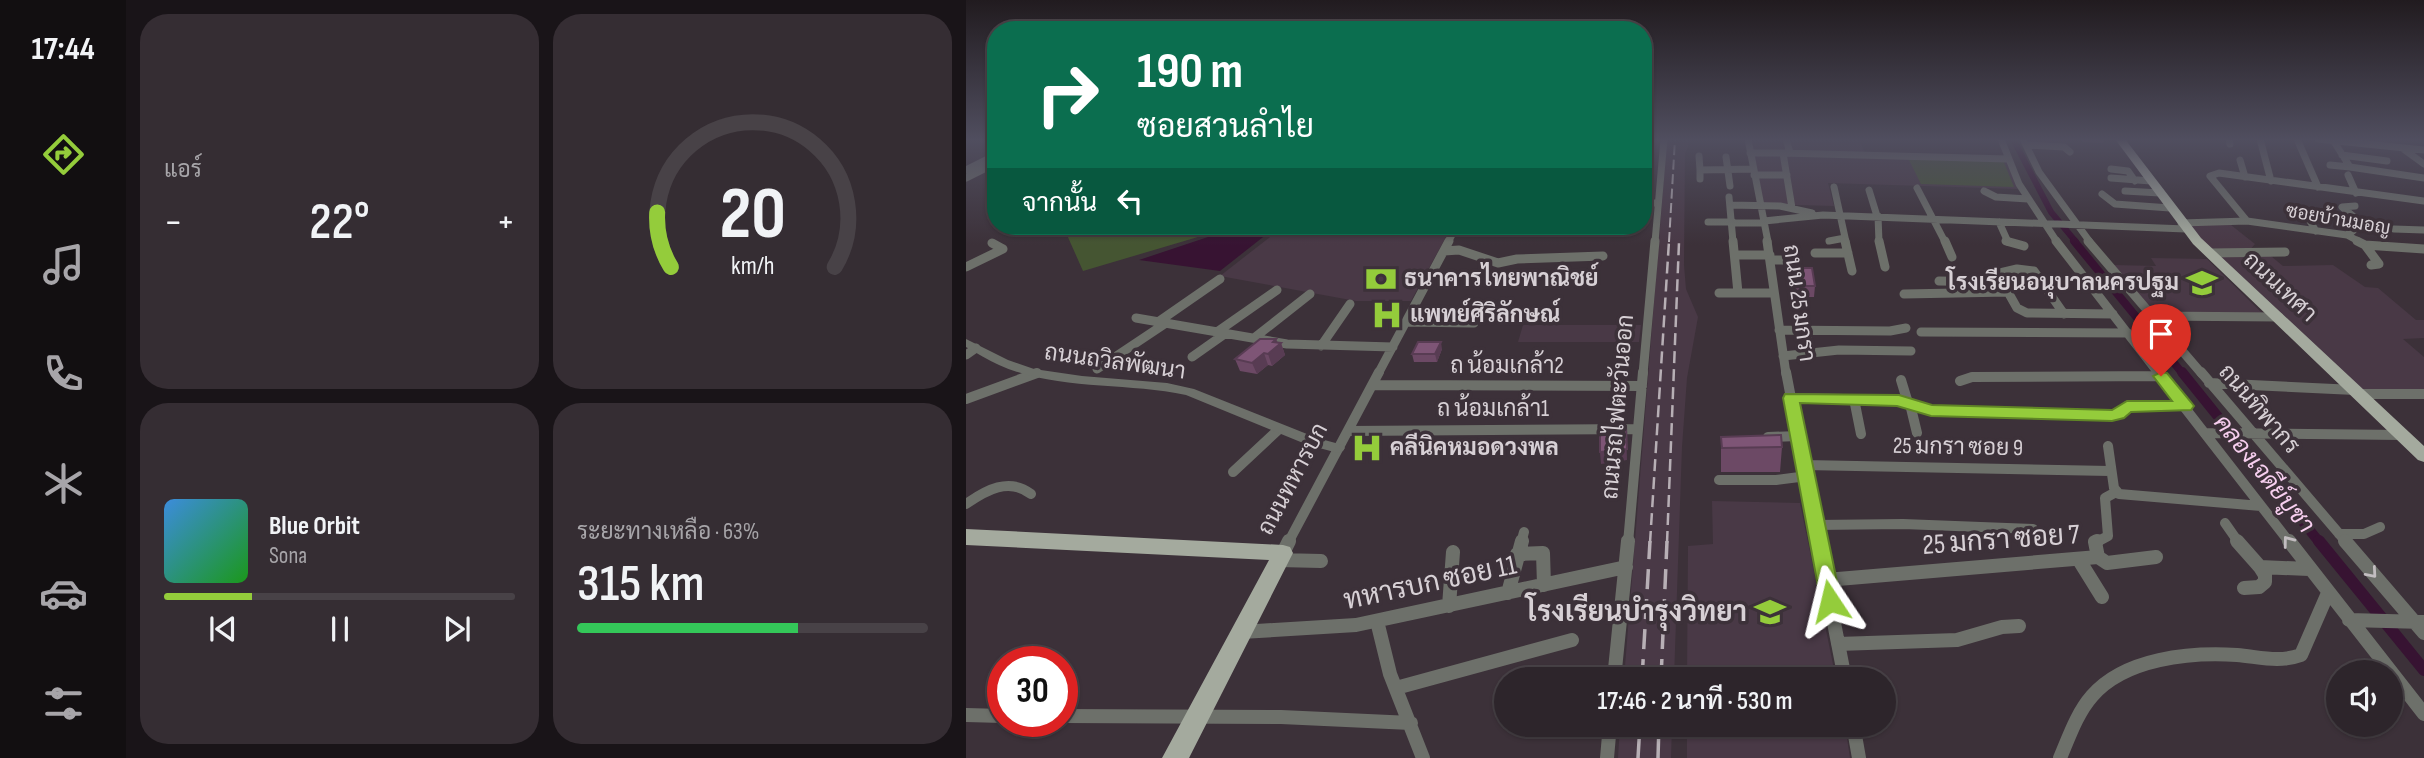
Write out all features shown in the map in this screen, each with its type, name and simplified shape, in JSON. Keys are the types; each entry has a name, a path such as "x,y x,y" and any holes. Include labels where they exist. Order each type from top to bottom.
{"main road":[{"name":"ถนนเทศา","path":"2146,174 2184,226 2210,253 2424,456"},
{"path":"966,537 1281,556"},
{"name":"ถนนทหารบก","path":"1175,758 1281,556"}],"street":[{"name":"ถนนรถไฟตะวันออก","path":"1615,667 1661,174"},
{"path":"1700,174 1700,179"},
{"path":"1729,174 1730,186"},
{"name":"ถนน 25 มกรา","path":"1754,174 1770,258 1783,356 1843,667"},
{"path":"1780,174 1787,175 1792,208"},
{"path":"2016,174 2028,199 2113,314 2185,406 2210,433 2261,506 2328,593 2355,620 2424,714"},
{"name":"ถนนทิพากร","path":"2041,174 2075,225 2209,383 2248,434 2339,534 2416,625"},
{"path":"2130,174 2135,181"},
{"path":"2215,174 2210,176 2247,221"},
{"path":"2228,174 2424,201"},
{"path":"2269,174 2271,181"},
{"path":"2312,174 2318,187"},
{"path":"2350,174 2356,193"},
{"path":"2385,174 2424,178"},
{"path":"2111,178 2151,181"},
{"path":"2374,184 2382,197"},
{"path":"1834,187 1852,271"},
{"path":"1917,188 1952,257"},
{"path":"1869,190 1878,216 1879,242 1885,267"},
{"path":"1984,191 1996,197 2028,199"},
{"path":"2124,191 2160,194"},
{"path":"2102,194 2115,204 2170,208"},
{"path":"1738,293 1729,201 1792,208 1823,215"},
{"path":"1652,203 1658,203"},
{"path":"2347,235 2353,231 2337,217 2353,216 2342,207 2355,206"},
{"path":"2305,214 2316,231"},
{"path":"1708,222 1764,222 1823,215"},
{"name":"ซอยบ้านมอญ","path":"1823,215 2065,225 2184,226 2247,221 2347,235 2365,245 2424,248"},
{"path":"1999,222 2008,244 2024,246"},
{"path":"2394,229 2424,230"},
{"name":"ถนนทหารบก","path":"1281,556 1452,235"},
{"path":"1829,241 1845,239"},
{"path":"966,267 1003,248 992,243"},
{"path":"2365,245 2379,264 2371,265"},
{"path":"2413,248 2424,257"},
{"path":"1444,251 1459,250 1498,263 1517,259 1603,256"},
{"path":"2210,253 2285,252"},
{"path":"1815,253 1848,253"},
{"path":"1736,255 1791,260"},
{"path":"2064,314 2034,271 2000,273 2000,280 2017,308 2024,312 2064,314 2113,314"},
{"path":"1097,369 1220,279"},
{"path":"1938,281 2000,280"},
{"path":"1192,357 1276,289"},
{"path":"1719,292 1773,293"},
{"path":"1904,294 2008,292"},
{"path":"1254,338 1310,294"},
{"path":"1321,346 1349,304"},
{"path":"2152,316 2279,317"},
{"path":"1136,318 1267,340 1321,346 1393,347"},
{"path":"1406,322 1474,323"},
{"path":"1779,330 1870,331 1906,328"},
{"path":"1805,331 1810,354"},
{"path":"1835,331 1839,350"},
{"path":"1857,331 1862,350"},
{"path":"1870,331 1875,351"},
{"path":"1921,332 2128,333"},
{"path":"1249,353 1267,340"},
{"name":"ถนนถวิลพัฒนา","path":"969,348 1037,373 1181,390 1313,442 1338,448"},
{"path":"1783,356 1839,350 1911,351"},
{"path":"966,399 995,387 1020,383 1037,373"},
{"path":"1959,381 1972,377 2161,376"},
{"path":"1901,380 1917,433"},
{"path":"2209,383 2424,394"},
{"name":"ถ น้อมเกล้า2","path":"1373,385 1642,386"},
{"path":"1791,398 1854,399 1909,404 1931,411 2112,415 2118,414 2127,406 2185,406"},
{"path":"1854,399 1861,434"},
{"path":"1233,472 1279,429"},
{"name":"ถ น้อมเกล้า1","path":"1348,431 1638,429"},
{"path":"2210,433 2403,435"},
{"path":"1759,437 1799,436"},
{"path":"2108,446 2110,471 2116,492 2124,495 2261,506"},
{"name":"25 มกรา ซอย 9","path":"1719,480 1776,481 1806,470 2110,471"},
{"path":"966,504 987,490 1002,485 1020,486 1031,494"},
{"name":"25 มกรา ซอย 7","path":"1826,580 2098,558 2095,542 2108,536 2105,498 2116,492"},
{"path":"2225,523 2265,575 2265,582 2259,587 2244,588"},
{"path":"1816,525 1902,524 2033,529"},
{"path":"2339,534 2364,534 2379,527"},
{"path":"1508,593 1524,532"},
{"path":"1449,606 1453,552"},
{"path":"1517,554 1543,553 1544,584"},
{"path":"1281,556 1321,561"},
{"path":"2098,558 2107,563 2156,557"},
{"path":"2079,560 2102,597"},
{"name":"ทหารบก ซอย 11","path":"1240,632 1336,628 1626,567"},
{"path":"2260,567 2309,569"},
{"path":"2060,758 2071,732 2093,695 2116,677 2171,657 2239,655 2275,662 2301,655 2328,593"},
{"path":"2355,620 2416,625"},
{"path":"1377,621 1383,661 1411,723 1423,758"},
{"path":"1838,644 1955,640 1979,635 1999,625 2019,626"},
{"path":"1396,688 1572,640"},
{"path":"966,715 987,716"},
{"path":"1078,716 1281,717 1411,723"},
{"path":"1607,758 1609,737"},
{"path":"1855,737 1859,758"}],"shaded area":[{"path":"1664,174 1685,174 1686,289 1698,317 1687,378 1674,667 1625,667"},
{"path":"1757,174 2012,174 2018,189 1828,183 1834,206 1762,204"},
{"path":"2184,223 2231,225 2255,244 2248,252 2266,252 2283,266 2333,265 2365,287 2378,288 2416,320 2424,320 2424,338 2403,339 2424,357 2424,391 2362,390"},
{"path":"1214,235 1266,235 1220,271 1139,260"},
{"path":"1272,235 1447,235 1411,301 1356,301 1220,276"},
{"path":"2151,258 2207,259 2262,313 2154,313 2113,265 2156,266"},
{"path":"1523,325 1641,325 1639,342 1518,342"},
{"name":"โรงเรียนบำรุงวิทยา","path":"1712,501 1800,503 1834,667 1687,667 1688,546 1713,544"},
{"path":"1619,737 1672,737 1671,758 1618,758"},
{"path":"1687,737 1847,737 1850,758 1687,758"}],"green space":[{"path":"1916,174 2009,174 2014,187 1921,184"},
{"path":"1067,235 1205,235 1083,271"}],"building":[{"path":"1795,268 1812,268 1815,286 1798,286"},
{"path":"1260,339 1276,339 1273,342 1281,343 1252,363 1235,359"},
{"path":"1418,342 1441,342 1435,354 1412,354"},
{"path":"1600,426 1626,426 1627,449 1600,452"},
{"path":"1781,435 1782,447 1722,448 1721,437"}],"waterway":[{"name":"คลองเจดีย์บูชา","path":"2031,174 2051,212 2076,242"},
{"name":"คลองเจดีย์บูชา","path":"2074,241 2183,374"},
{"name":"คลองเจดีย์บูชา","path":"2182,372 2320,543"},
{"name":"คลองเจดีย์บูชา","path":"2319,541 2424,670"}],"railway":[{"path":"1669,242 1673,174"},
{"path":"1650,543 1669,241"},
{"path":"1667,543 1679,242"},
{"path":"1643,667 1650,541"},
{"path":"1662,667 1667,541"},
{"path":"1638,758 1639,737"},
{"path":"1658,758 1659,737"}],"place":[{"name":"ธนาคารไทยพาณิชย์","path":"1381,279"},
{"name":"โรงเรียนอนุบาลนครปฐม","path":"2202,283"},
{"name":"แพทย์ศิริลักษณ์","path":"1387,315"},
{"name":"คลีนิคหมอดวงพล","path":"1367,448"},
{"name":"โรงเรียนบำรุงวิทยา","path":"1770,612"}],"route":[{"path":"1830,601 1791,398 1899,400 1931,411 2112,415 2118,414 2127,406 2185,406 2161,376"}]}
